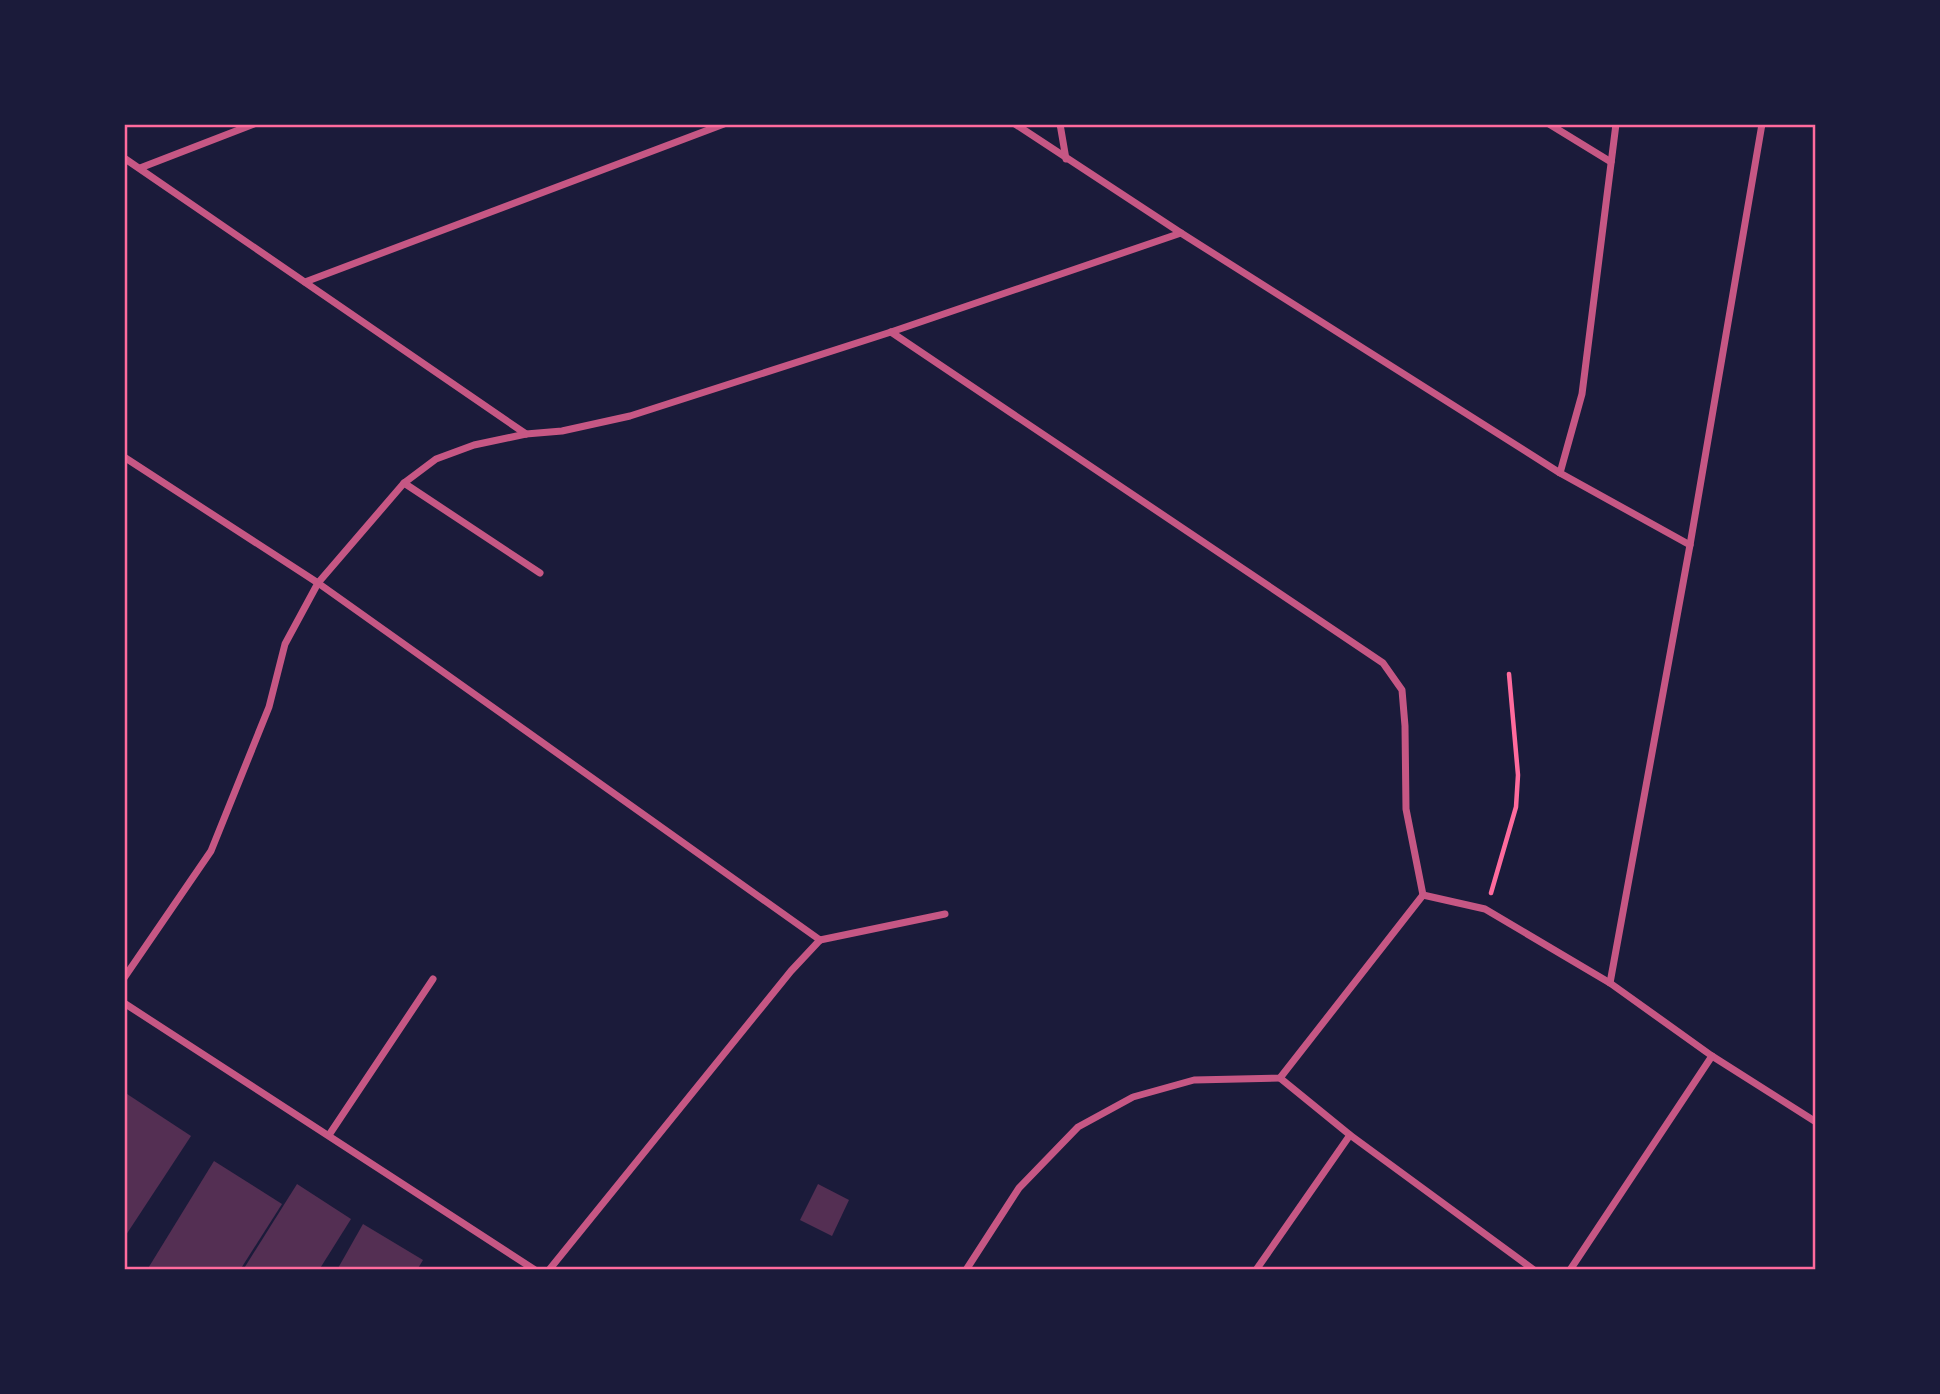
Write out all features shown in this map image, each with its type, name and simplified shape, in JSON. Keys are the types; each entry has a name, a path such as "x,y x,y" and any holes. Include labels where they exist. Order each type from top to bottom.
{"street":[{"path":"140,168 254,124"},
{"path":"305,282 724,124"},
{"path":"1015,124 1181,233 1560,473 1690,545"},
{"path":"1060,124 1066,159"},
{"path":"1549,124 1611,162"},
{"path":"1560,473 1582,394 1616,124"},
{"path":"1610,983 1690,545 1762,124"},
{"path":"124,158 526,434"},
{"path":"124,978 211,851 269,707 285,644 318,583 404,483 436,459 474,445 526,434 562,431 630,416 891,332 1181,233"},
{"path":"891,332 1383,663 1402,690 1406,809 1423,895 1280,1078"},
{"path":"124,457 318,583 820,940"},
{"path":"404,483 540,573"},
{"path":"1423,895 1485,909 1610,983 1712,1056 1816,1122"},
{"path":"549,1270 791,971 820,940 945,914"},
{"path":"329,1135 433,979"},
{"path":"124,1003 535,1270"},
{"path":"1570,1270 1712,1056"},
{"path":"966,1270 1018,1188 1078,1126 1133,1097 1194,1080 1280,1078 1350,1135 1534,1270"},
{"path":"1256,1270 1350,1135"}],"path":[{"path":"1485,909 1516,807 1518,775 1509,674"}],"building":[{"path":"124,1092 191,1136 124,1238"},
{"path":"214,1161 282,1204 240,1270 147,1270"},
{"path":"297,1184 351,1219 319,1270 243,1270"},
{"path":"818,1184 849,1200 832,1236 800,1220"},
{"path":"363,1224 423,1260 417,1270 337,1270"}]}
